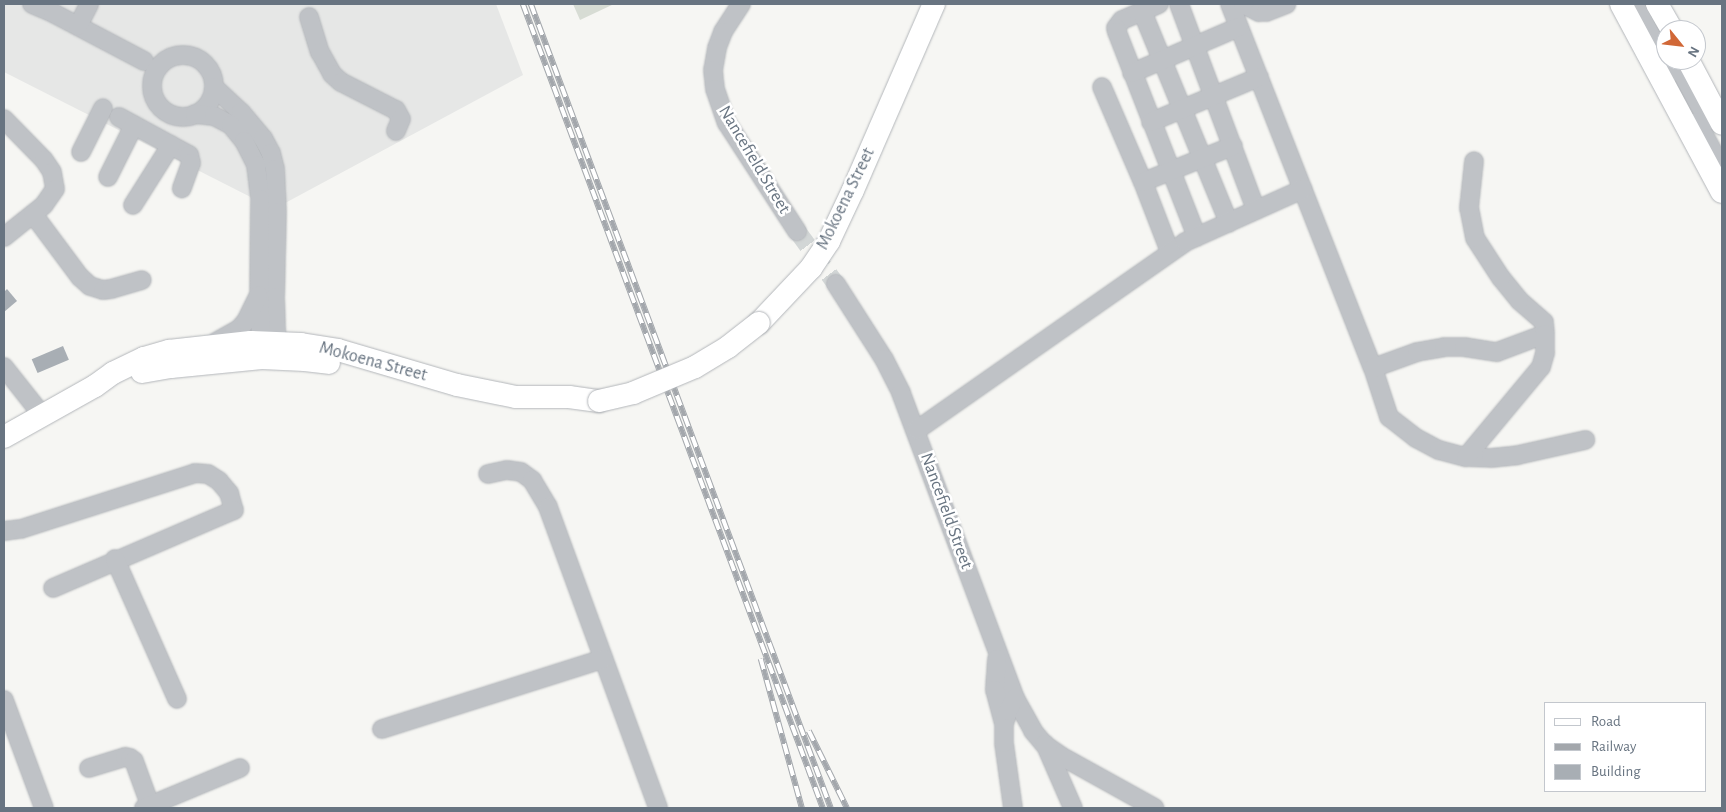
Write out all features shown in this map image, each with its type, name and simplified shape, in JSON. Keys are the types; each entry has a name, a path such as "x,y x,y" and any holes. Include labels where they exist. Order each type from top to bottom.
{"main road":[{"path":"910,58 916,4"},
{"name":"Mokoena Street","path":"4,437 95,386 113,373 144,358 170,351 207,346 270,350 305,360 354,368 423,390 482,405 517,411 599,402 633,393 695,367 728,347 759,323 811,268 829,241 934,4"},
{"path":"1621,4 1722,192"},
{"path":"1658,4 1667,20"},
{"path":"1693,70 1722,124"},
{"name":"Mokoena Street","path":"95,386 156,370 301,344 338,350 407,372 492,392 570,404"}],"street":[{"path":"32,4 78,26 153,67"},
{"path":"78,26 89,4"},
{"name":"Nancefield Street","path":"741,4 723,32 716,48 713,70 715,89 728,123 797,231"},
{"path":"1159,4 1126,18 1116,28 1170,171 1197,236"},
{"path":"1178,4 1196,46 1256,210"},
{"path":"1230,4 1373,368 1389,417 1400,428 1440,450 1466,457 1518,456 1585,440"},
{"path":"1243,4 1259,12 1266,12 1287,4"},
{"path":"1634,4 1722,168"},
{"path":"1645,4 1656,24"},
{"path":"1142,11 1229,223"},
{"path":"309,17 320,52 332,74 341,82 396,110 401,119 396,131"},
{"path":"1132,73 1239,26"},
{"path":"153,67 176,56 194,56 209,68 214,87 252,124 271,152 277,187 267,296 239,328 207,346"},
{"path":"153,67 152,84 154,94 162,107 175,115 195,114 214,116 231,125 244,141 256,166 270,350"},
{"path":"1680,70 1722,146"},
{"path":"1151,122 1259,77"},
{"path":"195,114 208,104 214,87"},
{"path":"1102,87 1143,182 1170,252"},
{"path":"81,152 103,108"},
{"path":"4,119 44,160 54,181 55,189 49,200 4,237"},
{"path":"108,177 126,121 190,157 191,163 182,188"},
{"path":"133,205 171,145"},
{"path":"1143,182 1233,146"},
{"path":"1466,457 1541,367 1545,353 1544,322 1519,300 1500,278 1474,238 1469,208 1474,161"},
{"path":"917,430 1170,252 1197,236 1303,189"},
{"path":"33,214 80,277 90,286 103,290 142,280"},
{"name":"Nancefield Street","path":"836,284 884,358 917,430 1015,698 1033,731 1044,744"},
{"path":"267,296 301,344"},
{"path":"1373,368 1417,352 1444,347 1464,347 1497,352 1545,334"},
{"path":"4,367 42,415"},
{"path":"488,474 516,470 532,480 548,507 658,808"},
{"path":"4,531 21,529 195,473 208,474 219,481 229,493 234,510 115,559 53,588"},
{"path":"115,559 177,699"},
{"path":"997,650 995,690 1004,724 1004,743 1013,808"},
{"path":"382,729 603,659"},
{"path":"1004,724 1015,698"},
{"path":"4,700 44,808"},
{"path":"1044,744 1073,808"},
{"path":"1044,744 1154,808"},
{"path":"89,768 125,756 130,758 134,761 147,807 240,768"}],"shaded area":[{"path":"4,4 496,4 523,75 274,209 4,72"},
{"path":"573,4 614,4 580,20"}],"building":[{"path":"7,289 17,301 4,312 4,292"},
{"path":"63,346 69,360 38,373 32,359"}],"tunnel":[{"path":"797,231 836,284"}],"railway":[{"path":"523,4 823,808"},
{"path":"531,4 831,808"},
{"path":"761,659 802,808"},
{"path":"809,731 847,808"}]}
